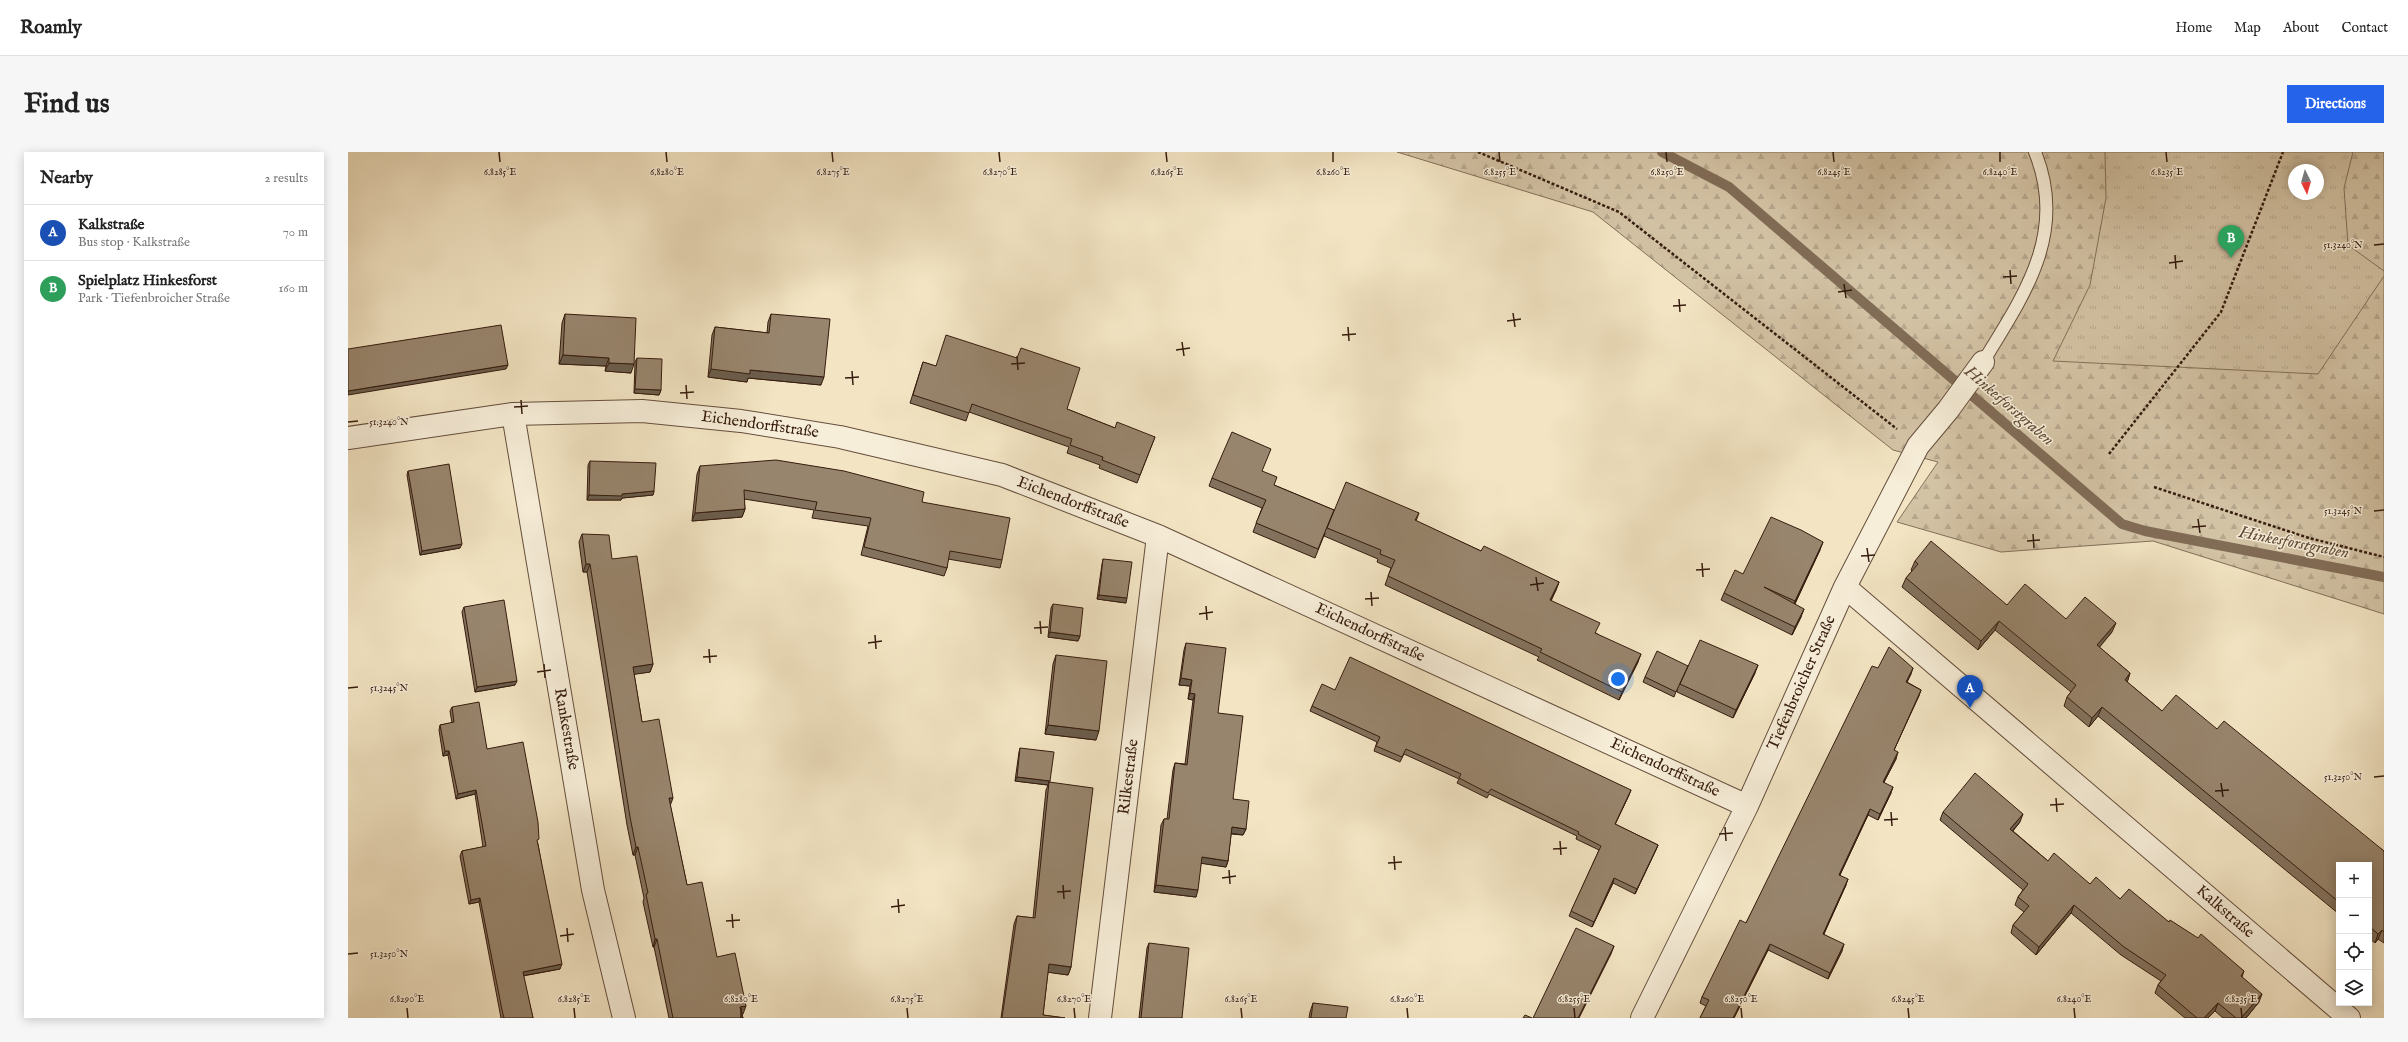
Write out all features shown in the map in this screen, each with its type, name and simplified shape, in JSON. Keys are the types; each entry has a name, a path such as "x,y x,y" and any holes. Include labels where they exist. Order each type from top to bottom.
{"street":[{"name":"Tiefenbroicher Straße","path":"1642,1018 1747,806 1845,587 1918,446 1948,410 1983,362"},
{"name":"Eichendorffstraße","path":"348,438 513,414 642,411 740,421 840,437 1002,476 1158,536 1747,806"},
{"name":"Rankestraße","path":"513,414 593,890 624,1018"},
{"name":"Rilkestraße","path":"1100,1018 1158,536"},
{"name":"Kalkstraße","path":"1845,587 2349,1018"}],"lane":[{"path":"1983,362 2026,291 2046,235 2044,174 2035,152"}],"path":[{"path":"1478,152 1619,212 1918,446"},
{"path":"2109,454 2221,312 2283,152"},
{"path":"2154,487 2309,538 2384,557"}],"green space":[{"path":"1397,152 2384,152 2384,614 2153,541 2001,552 1897,522 1938,462 1893,450 1593,212"},
{"path":"2105,152 2353,152 2344,188 2348,245 2384,271 2384,276 2318,374 2053,361 2090,285 2106,198"}],"building":[{"path":"565,314 636,318 634,364 609,363 609,358 563,355"},
{"path":"771,314 830,319 824,377 750,370 750,374 711,369 715,327 769,333"},
{"path":"501,325 508,365 348,391 348,349"},
{"path":"946,335 1017,358 1021,348 1080,368 1067,409 1115,428 1117,422 1155,437 1140,475 1102,460 1103,457 1070,445 1072,439 972,404 969,413 913,395 923,362 936,366"},
{"path":"637,358 662,359 661,390 635,389"},
{"path":"1232,432 1271,449 1262,471 1277,477 1274,485 1334,510 1318,549 1256,523 1266,500 1212,478"},
{"path":"776,460 844,471 924,492 922,502 1010,518 1002,560 950,551 947,568 864,547 871,518 815,510 817,502 744,490 745,509 695,513 700,466"},
{"path":"590,461 656,463 654,491 622,494 622,496 589,495"},
{"path":"449,464 462,544 422,551 408,471"},
{"path":"1346,482 1419,513 1415,520 1481,551 1484,546 1559,582 1550,600 1600,623 1595,633 1641,654 1622,692 1540,652 1542,649 1388,576 1395,560 1380,554 1381,550 1327,528"},
{"path":"1771,517 1801,530 1823,542 1795,601 1764,587 1804,609 1795,627 1724,593 1735,570 1743,574"},
{"path":"582,534 609,535 612,559 637,556 653,664 633,667 642,722 659,719 673,798 669,798 687,885 702,882 717,957 735,953 746,1006 740,1007 743,1018 673,1018 646,894 648,893 630,817 590,564 586,564"},
{"path":"1931,541 2007,605 2025,584 2066,619 2085,597 2116,623 2097,645 2130,673 2125,680 2162,711 2176,695 2217,729 2224,721 2384,851 2384,932 2382,930 2378,934 2372,929 2372,862 2336,862 2336,900 2102,707 2092,718 2067,697 2076,685 1999,621 1981,641 1906,578 1918,564 1915,561"},
{"path":"1103,559 1132,562 1127,598 1099,595"},
{"path":"504,600 517,681 477,687 464,607"},
{"path":"1053,604 1083,608 1080,636 1050,632"},
{"path":"1700,640 1758,665 1736,710 1680,684"},
{"path":"1186,643 1226,648 1218,713 1243,716 1233,799 1249,801 1246,829 1232,827 1228,861 1202,857 1198,890 1156,885 1164,819 1169,819 1175,763 1187,765 1195,694 1190,693 1192,680 1181,678"},
{"path":"1889,647 1913,668 1906,682 1921,690 1894,750 1898,752 1883,782 1893,787 1880,814 1870,809 1839,875 1848,879 1823,934 1844,944 1830,973 1770,944 1733,1018 1700,1018 1709,1000 1702,997 1740,920 1746,923 1872,666 1878,668"},
{"path":"1657,651 1688,666 1676,692 1645,677"},
{"path":"1056,655 1107,661 1099,731 1048,725"},
{"path":"1350,657 1631,790 1615,824 1658,845 1637,889 1614,878 1594,922 1571,911 1601,846 1578,834 1579,832 1491,789 1488,793 1459,778 1461,774 1406,749 1402,757 1376,746 1380,737 1312,706 1322,684 1335,690"},
{"path":"479,702 487,749 523,742 538,822 539,839 537,840 562,964 523,972 533,1018 504,1018 480,898 471,900 462,851 486,846 476,790 458,794 449,751 445,751 440,725 454,722 452,707"},
{"path":"1020,748 1054,752 1050,781 1017,777"},
{"path":"1975,773 2023,814 2010,829 2048,861 2054,853 2090,884 2096,877 2120,899 2129,889 2169,922 2170,920 2198,938 2201,934 2244,971 2241,976 2262,994 2241,1018 2236,1018 2218,1003 2204,1018 2197,1018 2158,985 2166,975 2124,947 2074,905 2039,947 2013,925 2029,906 2018,897 2028,884 1943,812"},
{"path":"1049,782 1093,788 1071,967 1049,964 1043,1015 1065,1018 1002,1018 1017,916 1035,918"},
{"path":"1576,928 1614,946 1578,1018 1533,1018"},
{"path":"1149,943 1189,948 1182,1018 1141,1018"},
{"path":"1313,1003 1348,1007 1346,1018 1311,1018"},
{"path":"1525,1015 1532,1018 1523,1018"}],"waterway":[{"name":"Hinkesforstgraben","path":"1662,152 1729,187 2122,524 2145,531 2384,577"}],"place":[{"name":"Spielplatz Hinkesforst","path":"2231,258"},
{"name":"Kalkstraße","path":"1970,708"}]}
